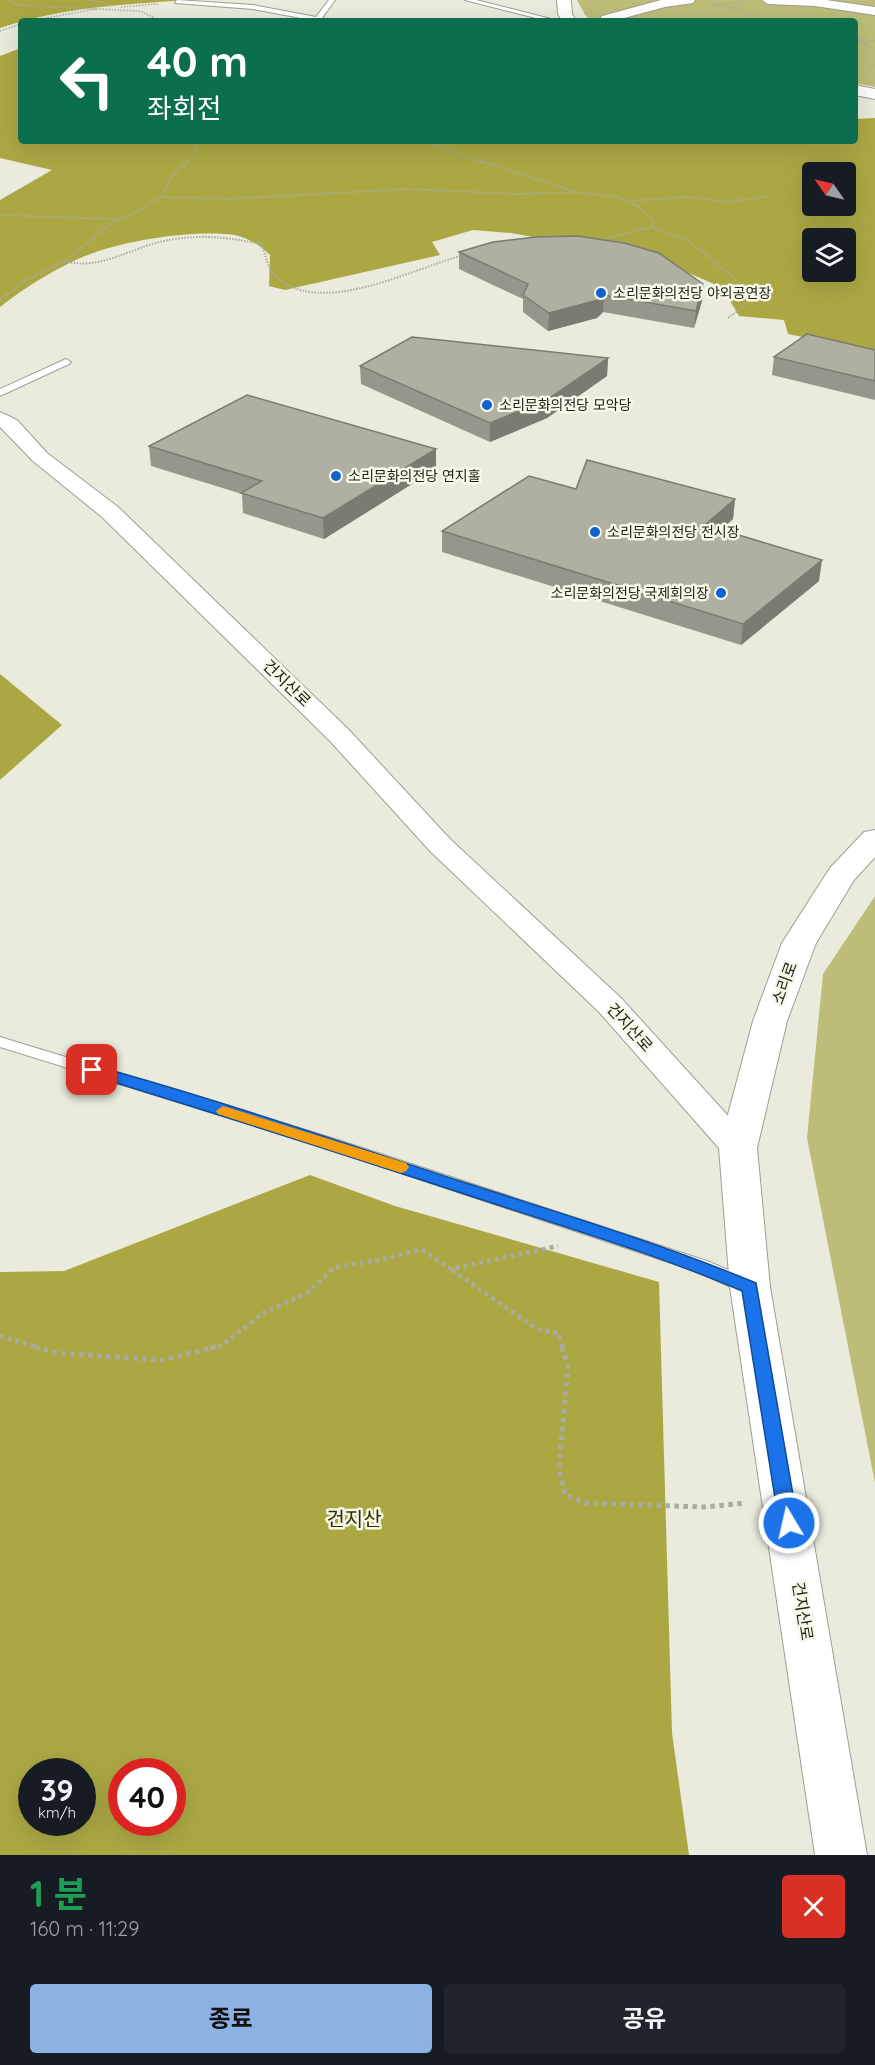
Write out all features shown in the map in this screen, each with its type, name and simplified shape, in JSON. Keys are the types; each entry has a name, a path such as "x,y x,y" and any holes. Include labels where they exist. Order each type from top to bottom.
{"street":[{"path":"564,0 567,18"},
{"path":"613,18 664,3 689,0"},
{"path":"768,0 815,2 875,11"},
{"path":"858,91 875,94"},
{"name":"건지산로","path":"0,418 10,424 40,457 110,512 322,718 440,845 610,1005 738,1148 750,1287 842,1855"},
{"name":"소리로","path":"738,1148 770,1021 799,943 841,875 875,839"}],"lane":[{"path":"253,7 263,0"},
{"path":"319,18 332,0"},
{"path":"468,0 543,18"},
{"path":"177,2 253,7 313,18"},
{"path":"0,393 66,362"},
{"path":"0,1042 332,1144 701,1266 750,1287"}],"path":[{"path":"8,0 16,5 140,11 155,18"},
{"path":"88,0 105,3 112,8"},
{"path":"43,18 70,12 177,2"},
{"path":"0,31 18,25"},
{"path":"858,38 861,42 875,49"},
{"path":"861,42 875,41"},
{"path":"870,70 871,66 875,65"},
{"path":"0,215 117,219 133,214 161,197 173,174 194,156 196,144"},
{"path":"434,144 456,151 476,162 577,192"},
{"path":"161,197 226,199 407,189 517,194 577,192 618,197 628,201 646,213 653,221 651,227"},
{"path":"628,201 686,197 727,202 770,196"},
{"path":"0,300 24,282 65,261 117,219"},
{"path":"595,241 651,227 689,241 743,285 747,300 742,308 728,318"},
{"path":"65,261 75,266 105,261 145,246 174,240 221,238 244,240 261,244 267,255 267,267 276,278 289,286 327,293 348,291 465,255"},
{"path":"451,1269 547,1246 570,1245"},
{"path":"0,1336 56,1353 162,1360 223,1345 263,1313 307,1293 335,1267 380,1260 422,1249 537,1329 558,1333 568,1366 559,1468 565,1495 585,1503 705,1507 785,1500"}],"shaded area":[{"path":"577,0 875,0 875,87 858,84 858,18 588,18"},
{"path":"875,896 875,1483 807,1138 823,974"}],"green space":[{"path":"0,0 186,0 69,11 36,18 18,18 18,23 0,28"},
{"path":"18,49 18,144 858,144 858,119 875,118 875,352 788,334 784,320 739,316 730,301 714,284 658,260 511,233 473,230 432,242 440,255 285,290 269,286 270,255 245,238 235,235 198,234 155,238 113,247 78,259 18,293 0,307 0,200 52,170 0,158 0,56"},
{"path":"0,674 62,725 0,780"},
{"name":"건지산","path":"310,1175 395,1206 659,1282 672,1733 689,1855 0,1855 0,1272 64,1271"}],"building":[{"name":"소리문화의전당 야외공연장","path":"578,236 624,243 659,253 703,284 696,311 604,295 598,300 549,313 523,295 528,284 459,252 493,242 536,237"},
{"path":"807,334 875,350 875,381 774,357"},
{"name":"소리문화의전당 모악당","path":"412,337 608,358 548,399 490,423 360,366"},
{"name":"소리문화의전당 연지홀","path":"247,395 436,449 323,518 241,493 262,481 149,446"},
{"path":"587,460 735,499 705,525 822,560 743,624 442,531 529,476 576,489"}],"slow traffic":[{"path":"223,1111 401,1167"}],"place":[{"name":"소리문화의전당 야외공연장","path":"601,293"},
{"name":"소리문화의전당 모악당","path":"487,405"},
{"name":"소리문화의전당 연지홀","path":"336,476"},
{"name":"소리문화의전당 전시장","path":"595,532"},
{"name":"소리문화의전당 국제회의장","path":"721,593"}],"route":[{"path":"92,1070 332,1144 701,1266 750,1287 789,1523"}]}
